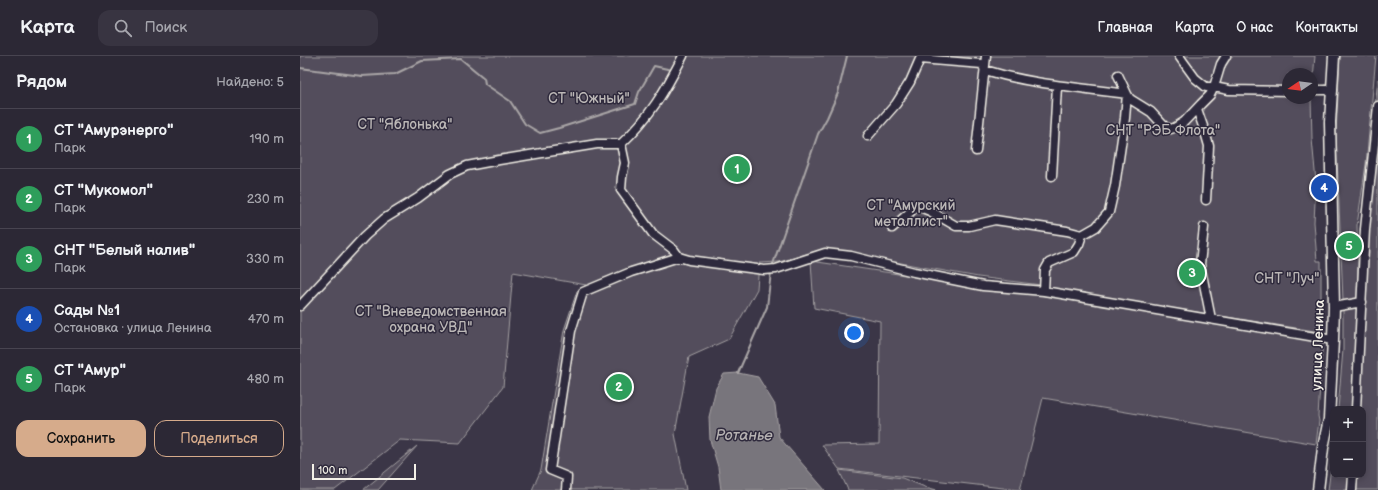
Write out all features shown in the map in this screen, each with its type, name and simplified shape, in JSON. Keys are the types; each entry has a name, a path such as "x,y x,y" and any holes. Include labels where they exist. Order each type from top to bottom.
{"street":[{"path":"300,306 365,236 384,218 418,198 450,174 467,166 499,160 597,144 621,144 644,121 658,102 683,56"},
{"path":"976,151 986,56"},
{"path":"1179,56 1195,78 1206,88 1214,87 1228,90 1282,90"},
{"path":"1118,76 1130,99 1151,112 1165,126 1171,129 1184,122 1210,95 1221,64 1226,56"},
{"name":"улица Ленина","path":"1318,490 1329,419 1333,340 1334,307 1330,122 1334,56"},
{"path":"868,136 896,104 910,82 920,59 982,64 985,70 1010,78 1057,86 1127,94"},
{"path":"1052,176 1057,86"},
{"path":"1318,90 1332,90"},
{"path":"1044,291 1045,270 1049,263 1074,252 1082,235 1096,227 1109,212 1115,186 1127,94"},
{"path":"1356,406 1365,229 1378,106"},
{"path":"1197,109 1209,146 1206,200"},
{"path":"621,144 625,163 621,190 653,234 674,250 678,256 689,260 732,267 767,270 776,269 825,253 851,256 914,272 983,286 1044,291 1333,340"},
{"path":"892,228 917,206 956,226 968,226 995,220 1067,231 1082,235"},
{"path":"1204,227 1200,264 1211,319"},
{"path":"566,490 567,477 550,470 571,331 583,292 631,272 678,256"},
{"path":"1334,307 1362,302"},
{"path":"1352,490 1353,478"}],"green space":[{"path":"300,56 1315,56 1314,68 1282,68 1282,104 1311,104 1312,139 1316,182 1314,222 1317,261 1321,261 1321,332 1058,290 1041,285 978,277 824,249 779,262 759,263 757,289 729,339 689,357 675,434 686,490 532,490 541,470 564,330 577,291 586,285 513,272 503,387 460,443 400,440 335,490 300,490"},
{"path":"1340,56 1376,56 1366,164 1357,225 1358,267 1354,406 1338,406 1343,350 1343,300 1336,133"},
{"path":"1378,79 1378,490 1353,490 1354,478 1366,478 1366,406 1357,406 1362,211"},
{"path":"811,261 1323,338 1318,416 1319,421 1316,444 1043,398 1020,490 839,469 822,445 879,444 880,321 814,308"},
{"path":"417,446 378,490 363,490"},
{"path":"839,470 902,478 937,490 848,490"},
{"path":"1330,475 1330,478 1351,478 1350,490 1328,490"}],"water":[{"name":"Ротанье","path":"738,373 758,377 775,405 779,437 825,490 721,490 718,467 710,440 709,417 716,388 724,374"}],"waterway":[{"path":"772,267 818,134 838,93 847,56"},
{"path":"300,68 362,76 395,74 422,61 461,59 484,78 485,84 510,101 525,124 540,133 635,104 639,92 654,66 672,70"},
{"path":"738,373 767,307 771,272"}],"place":[{"name":"СТ \"Амурэнерго\"","path":"737,169"},
{"name":"Сады №1","path":"1324,188"},
{"name":"СТ \"Амур\"","path":"1349,246"},
{"name":"СНТ \"Белый налив\"","path":"1192,273"},
{"name":"СТ \"Мукомол\"","path":"619,387"}],"park label":[{"name":"СТ \"Южный\"","path":"589,98"},
{"name":"СТ \"Яблонька\"","path":"405,124"},
{"name":"СНТ \"РЭБ Флота\"","path":"1163,130"},
{"name":"СТ \"Амурский металлист\"","path":"911,214"},
{"name":"СНТ \"Луч\"","path":"1287,278"},
{"name":"СТ \"Вневедомственная охрана УВД\"","path":"431,320"}]}
